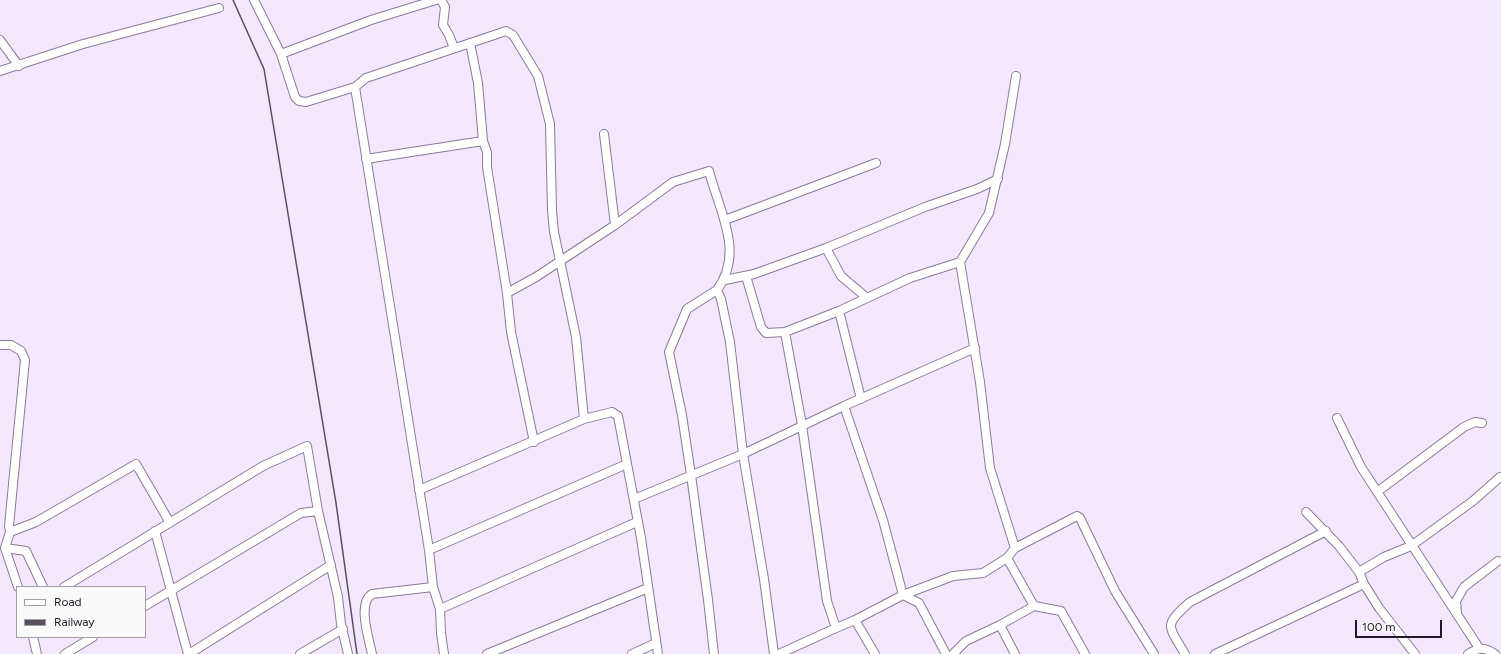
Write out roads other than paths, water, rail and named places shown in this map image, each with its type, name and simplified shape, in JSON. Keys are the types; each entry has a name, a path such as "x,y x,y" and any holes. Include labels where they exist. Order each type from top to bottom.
{"street":[{"path":"254,0 281,54 293,91 299,101 306,102 355,87 366,78 506,31 513,35 538,76 550,124 552,210 560,260 576,337 584,419"},
{"path":"281,54 371,20 436,0"},
{"path":"441,0 445,7 442,24 449,35 454,48"},
{"path":"0,71 83,44 220,8"},
{"path":"0,40 19,66"},
{"path":"470,44 478,83 483,140 487,152 486,167 494,205 496,230 507,293 511,332 534,442"},
{"path":"1015,548 990,468 975,348 960,262 989,213 998,179 1016,76"},
{"path":"355,87 429,550 433,587 440,610 444,654"},
{"path":"604,134 615,225"},
{"path":"366,159 483,140"},
{"path":"725,220 876,163"},
{"path":"507,293 615,225 673,182 709,171 731,244 724,280 717,290 687,309 669,352 682,414 714,654"},
{"path":"724,280 754,274 826,248 925,207 977,189 998,179"},
{"path":"826,248 841,276 867,298"},
{"path":"746,276 761,327 766,333 785,332 839,311 910,278 960,262"},
{"path":"717,290 721,299 730,342 742,454 764,579 774,654"},
{"path":"839,311 861,399"},
{"path":"785,332 802,425 827,601 836,628"},
{"path":"0,345 11,345 21,351 25,360 9,526 10,532 5,548 18,586"},
{"path":"634,499 742,454 802,425 975,348"},
{"path":"844,406 883,520 903,595 918,604 946,654"},
{"path":"419,490 534,442 584,419 612,412 616,413 618,416 626,464 634,499 658,654"},
{"path":"1337,418 1361,467 1411,546 1479,648"},
{"path":"1377,492 1464,427 1475,422 1482,423"},
{"path":"66,586 263,466 307,446 318,511 348,654"},
{"path":"10,532 36,522 136,464 170,523"},
{"path":"429,550 626,464"},
{"path":"1359,572 1384,557 1411,546 1473,501 1500,477"},
{"path":"146,605 301,513 318,511"},
{"path":"1306,512 1326,531 1359,572 1364,584 1379,608 1415,654"},
{"path":"779,654 855,620 903,595 953,576 983,573 1007,558 1015,548 1073,517 1080,518 1114,591 1154,654"},
{"path":"440,610 637,522"},
{"path":"155,531 188,654 330,565"},
{"path":"1185,654 1171,629 1170,624 1173,616 1190,602 1326,531"},
{"path":"5,548 26,551 43,586"},
{"path":"1007,558 1034,606"},
{"path":"1457,616 1456,601 1464,587 1498,561"},
{"path":"1215,654 1364,584"},
{"path":"372,654 363,606 368,596 372,594 433,587"},
{"path":"487,654 648,588"},
{"path":"953,654 966,641 1000,625 1034,606 1060,611 1085,654"},
{"path":"855,620 875,654"},
{"path":"1000,625 1015,654"},
{"path":"300,654 342,629"},
{"path":"33,638 37,654"},
{"path":"65,654 91,638"},
{"path":"632,654 656,643"},
{"path":"1468,654 1479,648 1485,648 1495,654"}],"railway":[{"path":"233,0 264,69 336,503 357,654"}]}
